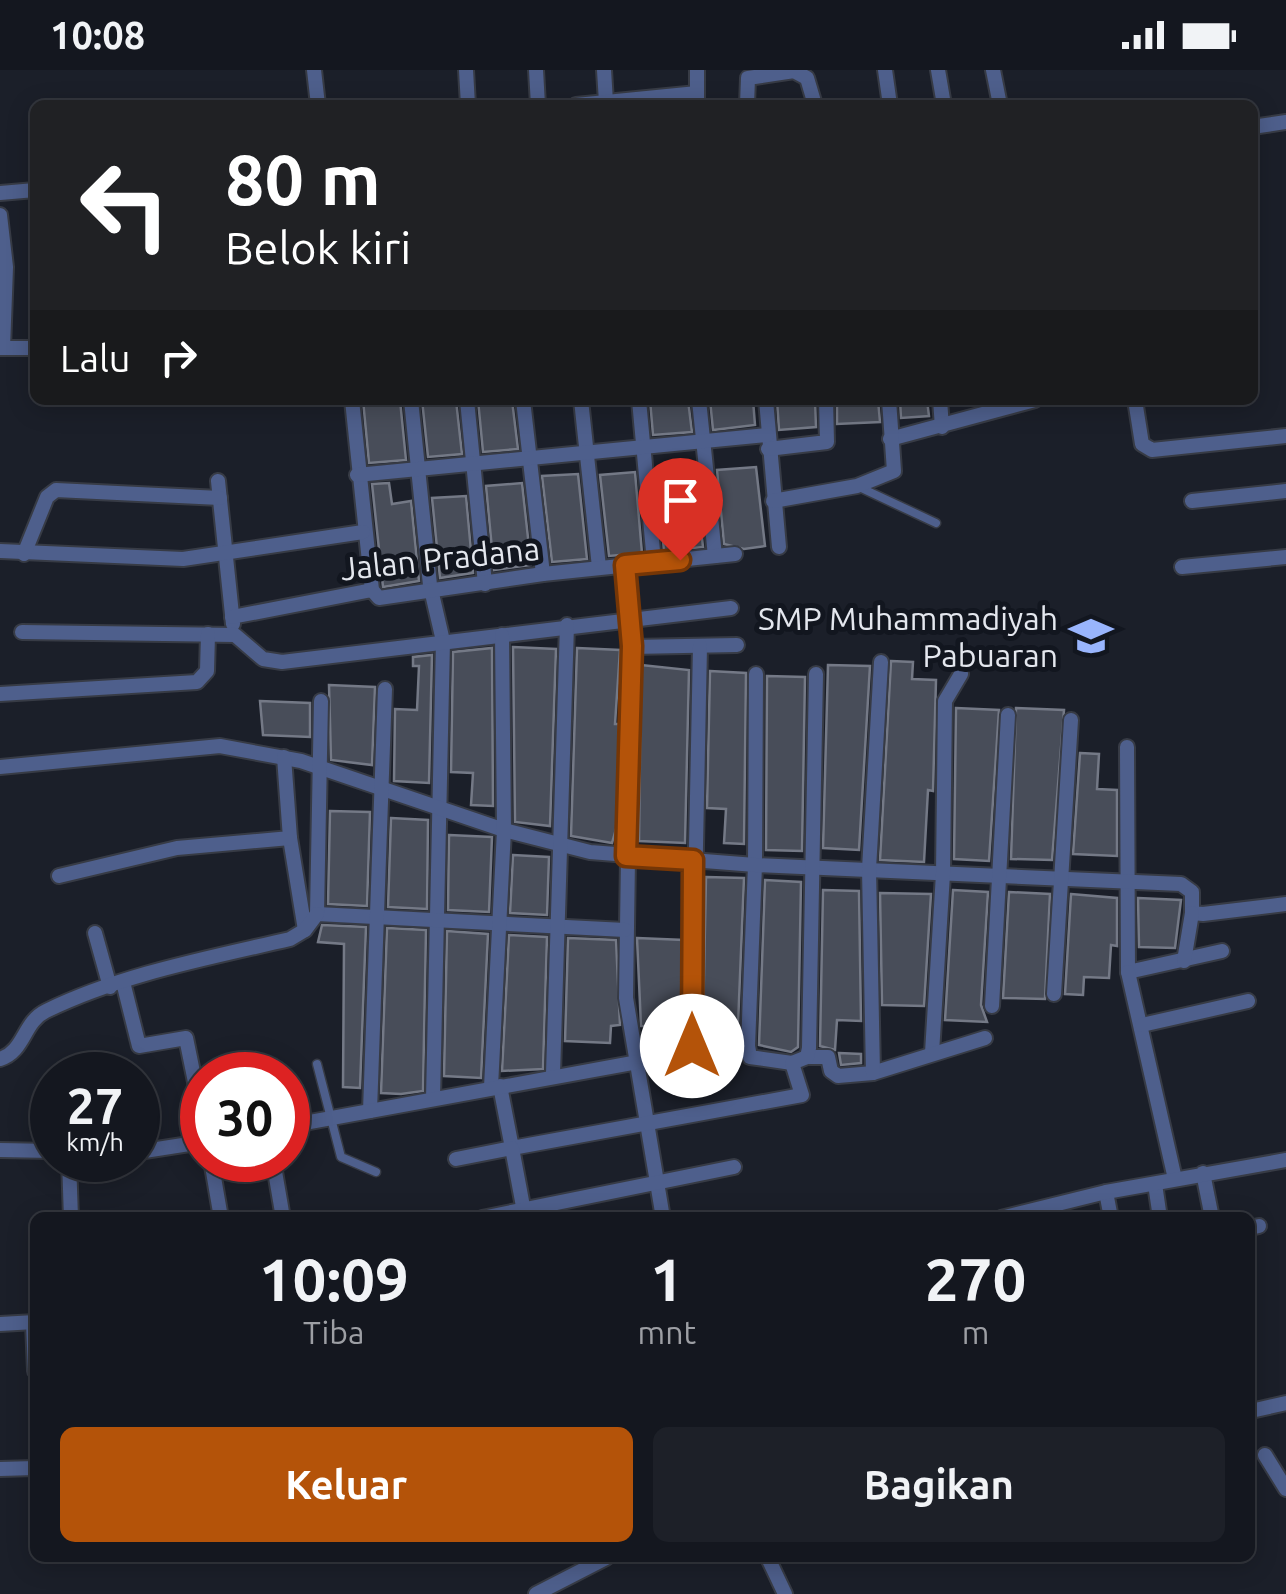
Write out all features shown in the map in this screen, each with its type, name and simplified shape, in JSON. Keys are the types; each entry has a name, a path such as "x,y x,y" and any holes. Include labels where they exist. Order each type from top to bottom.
{"street":[{"path":"314,70 317,100"},
{"path":"466,70 468,100"},
{"path":"536,70 538,100"},
{"path":"604,70 606,100"},
{"path":"667,100 697,99 697,70"},
{"path":"884,70 889,100"},
{"path":"938,70 943,100"},
{"path":"993,70 999,100"},
{"path":"747,100 748,78 794,71 806,78 813,100"},
{"path":"1258,126 1286,122"},
{"path":"0,192 30,190"},
{"path":"0,216 6,267 1,348 30,348"},
{"path":"352,405 372,590"},
{"path":"412,405 431,590 443,642 433,1099"},
{"path":"467,405 485,584"},
{"path":"524,405 543,574"},
{"path":"581,405 599,567"},
{"path":"639,405 654,562"},
{"path":"699,405 716,556"},
{"path":"766,405 778,547"},
{"path":"357,475 642,448 827,442 826,405"},
{"path":"773,501 858,486 894,470 889,405"},
{"path":"940,405 942,427"},
{"path":"890,439 1018,405"},
{"path":"1136,405 1142,444 1152,450 1286,436"},
{"path":"218,481 234,635"},
{"path":"24,554 47,497 56,490 220,498"},
{"path":"1192,501 1286,491"},
{"path":"0,551 184,559 363,532"},
{"name":"Jalan Pradana","path":"232,617 372,590 379,598 599,567 735,554"},
{"path":"1182,566 1286,557"},
{"path":"625,565 632,646 626,1012 662,1212"},
{"path":"22,632 234,635 263,659 282,662 731,608"},
{"path":"553,1074 567,625"},
{"path":"0,694 197,682 207,670 208,634"},
{"path":"502,635 504,830 497,925 496,1087 524,1212"},
{"path":"632,646 736,645"},
{"path":"310,1122 553,1074 687,1053 692,1046 700,646"},
{"path":"872,1073 869,869 881,662"},
{"path":"756,674 750,1057 792,1063 828,1056 831,1071 838,1076 872,1073 986,1038"},
{"path":"808,1057 816,674"},
{"path":"932,1053 943,874 945,701 961,674"},
{"path":"370,1110 386,689"},
{"path":"0,1059 17,1051 35,1017 116,984 290,939 306,930 316,914 322,700"},
{"path":"992,1006 1008,715"},
{"path":"1054,994 1071,720"},
{"path":"0,767 220,746 284,756 562,847 626,856 755,865 1130,879 1188,886 1192,912 1184,962"},
{"path":"1127,748 1128,972 1175,1178"},
{"path":"284,756 290,838 306,930"},
{"path":"58,876 177,848 290,838"},
{"path":"1192,912 1253,911 1286,904"},
{"path":"316,914 625,930"},
{"path":"95,933 139,1046 186,1038 190,1052"},
{"path":"1128,972 1222,951"},
{"path":"1142,1025 1248,1001"},
{"path":"692,1046 748,1046"},
{"path":"456,1159 648,1121 798,1098 802,1091 792,1063"},
{"path":"0,1150 30,1151"},
{"path":"1024,1212 1175,1178 1286,1160"},
{"path":"528,1212 734,1167"},
{"path":"1203,1173 1211,1212"},
{"path":"70,1182 72,1212"},
{"path":"215,1182 221,1212"},
{"path":"277,1182 282,1212"},
{"path":"1154,1184 1159,1212"},
{"path":"1106,1192 1110,1212"},
{"path":"0,1324 30,1322"},
{"path":"1255,1410 1286,1403"},
{"path":"1266,1455 1286,1489"},
{"path":"0,1469 30,1468"},
{"path":"770,1562 785,1594"},
{"path":"536,1594 576,1564"}],"lane":[{"path":"858,486 936,523"},
{"path":"317,1064 340,1157 376,1172"}],"building":[{"path":"363,405 400,405 406,460 369,463"},
{"path":"423,405 457,405 462,454 428,457"},
{"path":"478,405 513,405 518,449 483,452"},
{"path":"650,405 689,405 692,432 653,435"},
{"path":"710,405 753,405 755,425 713,430"},
{"path":"777,405 815,405 816,427 779,430"},
{"path":"837,405 878,405 880,422 837,424"},
{"path":"900,405 928,405 929,416 901,418"},
{"path":"694,467 703,547 664,551 656,470"},
{"path":"756,467 765,546 744,549 724,544 717,470"},
{"path":"635,472 642,553 609,556 600,475"},
{"path":"578,474 587,559 552,562 542,476"},
{"path":"389,483 392,504 411,501 419,581 383,587 372,484"},
{"path":"522,483 531,565 494,570 486,486"},
{"path":"466,496 473,573 440,578 432,498"},
{"path":"513,647 556,649 550,826 515,822"},
{"path":"492,648 493,806 471,805 473,773 451,772 453,652"},
{"path":"577,648 620,650 615,724 619,724 618,822 612,843 571,836"},
{"path":"432,655 429,783 394,781 395,709 417,710 419,666 413,666 413,657"},
{"path":"891,661 913,662 912,679 936,680 933,791 928,790 924,862 880,860"},
{"path":"641,665 689,670 685,843 639,841"},
{"path":"828,665 870,666 859,850 823,848"},
{"path":"710,671 746,673 744,844 724,843 726,809 707,808"},
{"path":"767,676 805,677 802,851 766,850"},
{"path":"329,685 375,687 372,765 331,760"},
{"path":"260,701 310,703 310,737 263,735"},
{"path":"956,708 999,710 989,861 954,859"},
{"path":"1016,708 1064,710 1052,860 1011,859"},
{"path":"1080,753 1099,754 1097,789 1117,790 1117,856 1073,854"},
{"path":"330,811 370,812 367,906 328,904"},
{"path":"391,818 428,820 427,909 388,907"},
{"path":"449,835 492,837 489,912 448,910"},
{"path":"513,855 549,857 547,915 510,913"},
{"path":"706,877 744,878 738,1025 703,1023"},
{"path":"765,880 801,882 798,1047 791,1052 759,1045"},
{"path":"823,890 859,891 861,1021 837,1020 835,1050 820,1046"},
{"path":"953,890 988,892 981,1005 987,1022 945,1020"},
{"path":"1009,892 1050,894 1045,999 1003,998"},
{"path":"880,893 931,894 924,1006 882,1005"},
{"path":"1071,894 1117,898 1117,946 1111,945 1109,978 1084,977 1083,995 1065,994"},
{"path":"1138,898 1181,900 1175,948 1139,947"},
{"path":"322,925 366,927 360,1088 343,1087 344,944 318,942"},
{"path":"387,928 426,930 423,1091 381,1093"},
{"path":"447,931 488,934 481,1078 444,1076"},
{"path":"509,935 547,937 543,1069 502,1071"},
{"path":"568,938 616,940 620,1025 611,1026 610,1043 565,1041"},
{"path":"637,938 684,940 681,1027 641,1026"},
{"path":"839,1053 861,1054 861,1063 841,1065"}],"place":[{"name":"SMP Muhammadiyah Pabuaran","path":"1091,636"}],"route":[{"path":"680,560 625,565 632,646 626,736 626,856 693,860 692,1046"}]}
